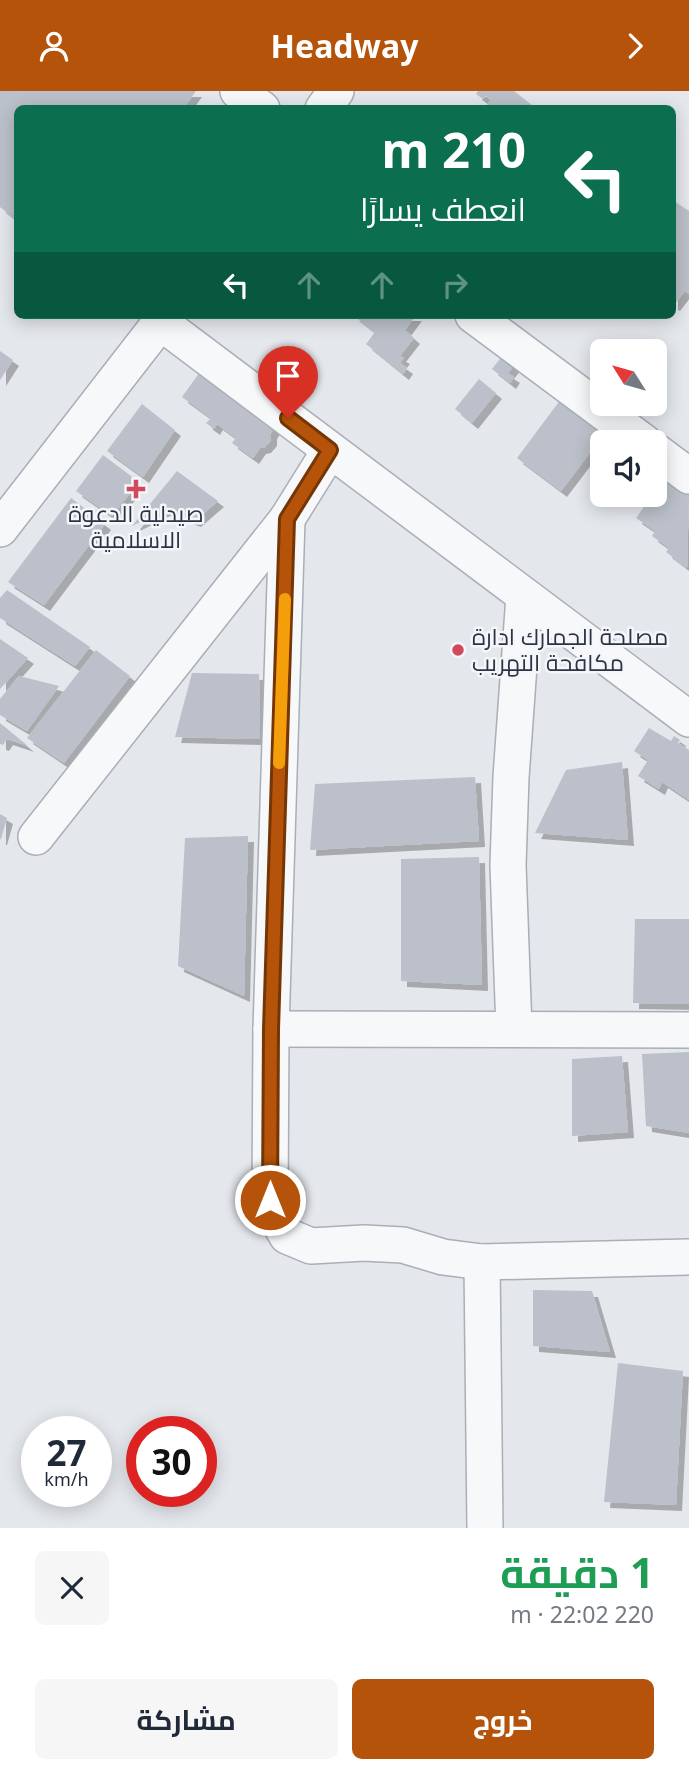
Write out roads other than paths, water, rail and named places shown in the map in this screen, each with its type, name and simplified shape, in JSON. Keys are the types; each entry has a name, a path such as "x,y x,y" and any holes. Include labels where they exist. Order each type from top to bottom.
{"street":[{"path":"238,91 257,105"},
{"path":"0,529 163,319 330,450 689,719"},
{"path":"478,319 628,430"},
{"path":"36,837 287,519 330,450"},
{"path":"667,460 689,476"},
{"path":"287,519 271,1029 270,1200 276,1217 287,1236 311,1246 364,1243 403,1245 443,1257 482,1262 689,1257"},
{"path":"513,1029 508,865 511,777 524,596"},
{"path":"271,1029 689,1030"},
{"path":"482,1262 485,1528"}],"place":[{"name":"صيدلية الدعوة الاسلامية","path":"136,489"},
{"name":"مصلحة الجمارك ادارة مكافحة التهريب","path":"458,650"}]}
